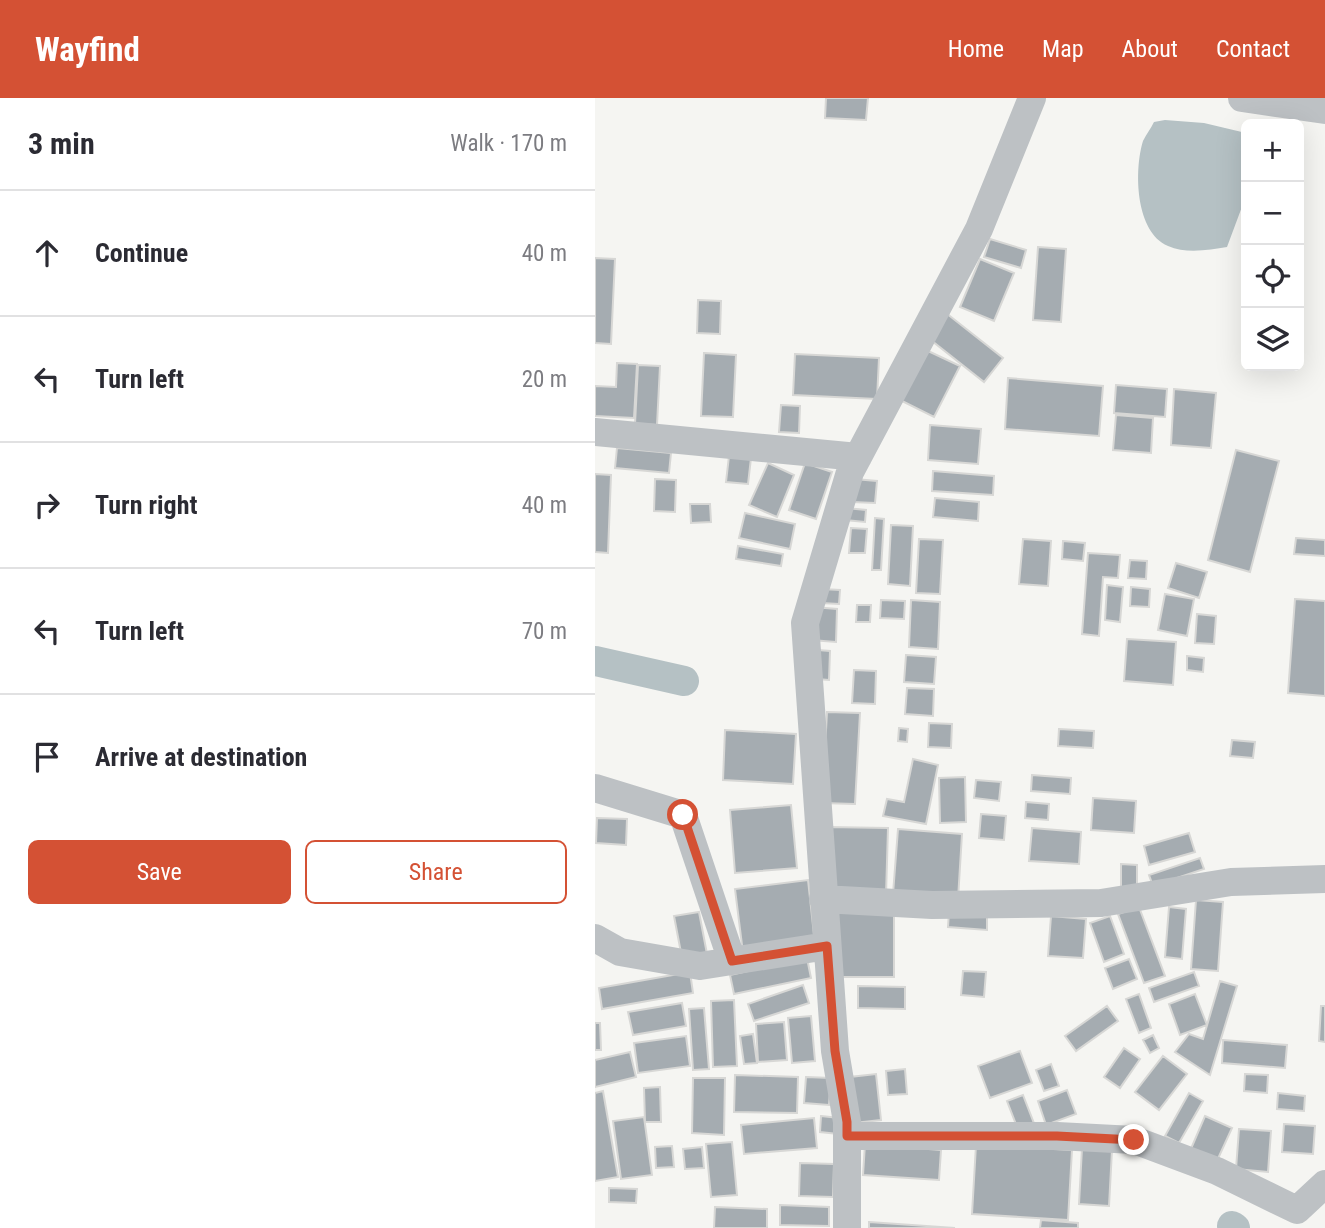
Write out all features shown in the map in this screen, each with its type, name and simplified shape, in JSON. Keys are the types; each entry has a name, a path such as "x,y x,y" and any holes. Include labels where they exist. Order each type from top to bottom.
{"street":[{"path":"847,1228 847,1122 835,1051 804,623 850,472 979,229 1036,98"},
{"path":"1242,98 1325,110"},
{"path":"595,432 858,457"},
{"path":"595,788 683,815 732,961"},
{"path":"824,899 932,905 1101,903 1231,882 1325,879"},
{"path":"595,938 620,952 700,966 827,946"},
{"path":"847,1136 1057,1136 1134,1140 1217,1171 1297,1210 1325,1184"}],"shaded area":[{"path":"1165,120 1204,123 1241,132 1241,209 1227,247 1182,250 1157,239 1149,228 1140,199 1138,168 1143,141 1154,122"}],"building":[{"path":"826,98 868,98 866,120 825,118"},
{"path":"990,239 1026,250 1021,268 984,257"},
{"path":"1038,247 1066,249 1061,322 1033,320"},
{"path":"595,258 615,259 611,344 595,343"},
{"path":"980,259 1014,273 994,321 960,307"},
{"path":"698,300 721,301 720,334 697,333"},
{"path":"946,313 1003,358 984,382 927,337"},
{"path":"926,350 960,366 934,417 900,400"},
{"path":"704,353 736,355 733,417 701,416"},
{"path":"795,354 879,358 877,399 793,395"},
{"path":"617,363 637,364 634,418 595,416 595,386 616,387"},
{"path":"638,365 660,366 657,425 635,424"},
{"path":"1008,378 1103,386 1099,436 1005,429"},
{"path":"1116,385 1167,389 1165,417 1114,413"},
{"path":"1174,389 1216,393 1211,448 1171,445"},
{"path":"781,405 800,406 799,433 779,432"},
{"path":"1116,415 1153,418 1151,453 1113,450"},
{"path":"930,425 981,429 978,464 928,460"},
{"path":"617,448 671,453 669,473 615,468"},
{"path":"1236,450 1279,461 1250,572 1208,560"},
{"path":"729,456 751,458 748,484 726,482"},
{"path":"768,463 794,475 777,517 749,505"},
{"path":"805,463 832,472 816,519 789,510"},
{"path":"933,471 994,476 993,495 932,491"},
{"path":"595,474 611,475 608,553 595,552"},
{"path":"655,479 676,480 675,512 654,511"},
{"path":"854,479 877,481 875,503 852,502"},
{"path":"935,498 979,502 978,521 933,517"},
{"path":"690,504 710,504 711,522 691,523"},
{"path":"846,508 866,510 865,522 845,520"},
{"path":"745,513 795,524 790,549 739,538"},
{"path":"875,518 884,519 881,570 872,570"},
{"path":"891,525 913,526 910,586 888,584"},
{"path":"851,528 867,529 865,553 849,553"},
{"path":"1296,538 1325,540 1325,556 1294,554"},
{"path":"919,539 943,540 940,594 916,593"},
{"path":"1023,539 1051,541 1048,586 1019,584"},
{"path":"1063,541 1085,543 1083,561 1062,559"},
{"path":"738,546 783,554 781,566 736,559"},
{"path":"1088,553 1120,555 1118,578 1103,577 1099,636 1082,634"},
{"path":"1130,560 1147,561 1146,579 1128,578"},
{"path":"1176,563 1207,572 1199,598 1168,588"},
{"path":"1107,585 1123,587 1120,622 1105,620"},
{"path":"1131,587 1150,589 1149,607 1130,606"},
{"path":"822,589 840,590 839,604 821,603"},
{"path":"1165,594 1194,599 1187,636 1158,630"},
{"path":"1295,599 1325,601 1325,696 1288,693"},
{"path":"881,600 905,601 904,619 880,618"},
{"path":"911,600 940,602 938,649 909,647"},
{"path":"857,605 871,605 870,622 856,622"},
{"path":"813,607 837,609 836,642 811,640"},
{"path":"1197,614 1216,616 1214,644 1195,643"},
{"path":"1127,639 1176,642 1173,685 1124,681"},
{"path":"818,650 830,651 829,680 817,679"},
{"path":"906,655 936,657 934,684 904,682"},
{"path":"1187,656 1204,658 1203,672 1187,670"},
{"path":"854,670 876,671 875,704 852,703"},
{"path":"907,688 934,689 933,716 905,714"},
{"path":"827,712 860,713 855,804 822,803"},
{"path":"929,723 952,724 951,748 928,747"},
{"path":"899,728 908,729 907,742 898,741"},
{"path":"1059,729 1094,731 1093,748 1058,746"},
{"path":"725,730 796,734 793,784 723,780"},
{"path":"1232,740 1255,742 1253,758 1230,756"},
{"path":"913,759 938,765 926,824 883,816 887,799 904,802"},
{"path":"1032,775 1071,778 1070,794 1031,791"},
{"path":"965,777 966,822 940,823 939,778"},
{"path":"976,780 1001,782 999,801 974,798"},
{"path":"1093,798 1136,801 1134,833 1091,830"},
{"path":"1026,802 1049,804 1048,820 1025,818"},
{"path":"791,805 797,868 735,873 730,810"},
{"path":"981,814 1006,816 1004,840 979,838"},
{"path":"597,818 627,819 626,845 596,843"},
{"path":"827,827 888,828 886,895 825,893"},
{"path":"1032,828 1081,832 1079,864 1029,861"},
{"path":"898,829 962,834 958,899 893,894"},
{"path":"1189,833 1195,852 1149,865 1144,846"},
{"path":"1200,858 1204,869 1153,886 1149,875"},
{"path":"1121,864 1137,865 1137,891 1121,890"},
{"path":"808,880 815,944 743,953 735,889"},
{"path":"1196,900 1223,902 1218,971 1191,969"},
{"path":"1139,907 1165,976 1144,983 1118,914"},
{"path":"1169,907 1186,909 1182,959 1165,957"},
{"path":"833,908 894,909 894,977 833,977"},
{"path":"699,912 707,954 682,958 674,916"},
{"path":"949,912 987,915 987,930 948,927"},
{"path":"1051,916 1086,919 1083,958 1048,956"},
{"path":"1110,916 1124,954 1104,962 1090,923"},
{"path":"807,958 811,978 734,994 730,975"},
{"path":"1129,959 1137,979 1113,989 1105,968"},
{"path":"963,971 986,972 984,997 961,995"},
{"path":"690,972 693,993 602,1009 599,988"},
{"path":"1194,972 1199,986 1154,1002 1149,988"},
{"path":"1220,981 1237,986 1210,1075 1175,1052 1189,1034 1203,1039"},
{"path":"803,985 809,1003 754,1021 748,1004"},
{"path":"858,986 905,987 905,1009 858,1008"},
{"path":"1139,994 1151,1028 1139,1033 1126,999"},
{"path":"1195,994 1207,1025 1180,1035 1169,1004"},
{"path":"734,1000 737,1066 713,1067 711,1001"},
{"path":"682,1003 686,1026 633,1035 628,1012"},
{"path":"1107,1006 1118,1021 1076,1051 1065,1036"},
{"path":"1321,1006 1325,1006 1325,1042 1319,1041"},
{"path":"704,1008 709,1069 693,1070 689,1009"},
{"path":"811,1016 815,1061 792,1063 788,1018"},
{"path":"784,1022 787,1060 758,1062 756,1024"},
{"path":"595,1023 600,1023 601,1050 595,1050"},
{"path":"753,1034 757,1063 744,1064 740,1036"},
{"path":"1153,1035 1159,1048 1150,1053 1143,1040"},
{"path":"686,1036 690,1066 638,1073 634,1043"},
{"path":"1223,1040 1287,1045 1285,1068 1222,1063"},
{"path":"1124,1048 1140,1059 1120,1088 1104,1077"},
{"path":"1020,1051 1032,1083 990,1098 978,1066"},
{"path":"630,1052 636,1077 595,1087 595,1060"},
{"path":"1163,1056 1187,1074 1159,1110 1135,1092"},
{"path":"1051,1064 1059,1086 1044,1091 1036,1070"},
{"path":"905,1069 907,1094 888,1095 886,1071"},
{"path":"876,1074 881,1120 854,1123 850,1077"},
{"path":"1245,1074 1268,1075 1267,1093 1244,1091"},
{"path":"735,1075 798,1077 797,1113 734,1112"},
{"path":"806,1077 831,1078 829,1105 804,1103"},
{"path":"693,1078 725,1078 724,1135 692,1133"},
{"path":"660,1087 661,1122 645,1122 644,1088"},
{"path":"1067,1090 1076,1114 1046,1125 1038,1101"},
{"path":"603,1091 618,1177 595,1181 595,1093"},
{"path":"1189,1093 1203,1101 1179,1143 1165,1136"},
{"path":"1278,1093 1305,1096 1304,1111 1277,1109"},
{"path":"1023,1095 1035,1126 1019,1132 1007,1101"},
{"path":"821,1116 839,1118 838,1134 820,1132"},
{"path":"1205,1116 1232,1128 1216,1163 1190,1151"},
{"path":"644,1117 652,1175 621,1179 613,1121"},
{"path":"814,1118 817,1148 744,1154 741,1125"},
{"path":"1284,1124 1315,1126 1313,1154 1282,1152"},
{"path":"1239,1129 1271,1131 1268,1172 1236,1169"},
{"path":"732,1142 737,1195 711,1197 706,1144"},
{"path":"865,1144 941,1150 939,1180 863,1175"},
{"path":"976,1145 1072,1150 1068,1220 972,1214"},
{"path":"672,1146 674,1167 656,1168 655,1147"},
{"path":"702,1147 704,1168 685,1169 683,1149"},
{"path":"1082,1148 1112,1150 1109,1206 1079,1204"},
{"path":"800,1163 834,1164 833,1197 799,1196"},
{"path":"609,1188 637,1189 636,1203 609,1202"},
{"path":"780,1205 829,1207 829,1226 780,1225"},
{"path":"715,1207 767,1209 767,1228 714,1228"},
{"path":"1041,1220 1078,1223 1078,1228 1040,1228"},
{"path":"869,1222 955,1228 869,1228"}],"waterway":[{"path":"595,661 684,681"}],"route":[{"path":"683,815 732,961 827,946 835,1051 847,1136 1057,1136 1134,1140"}]}
